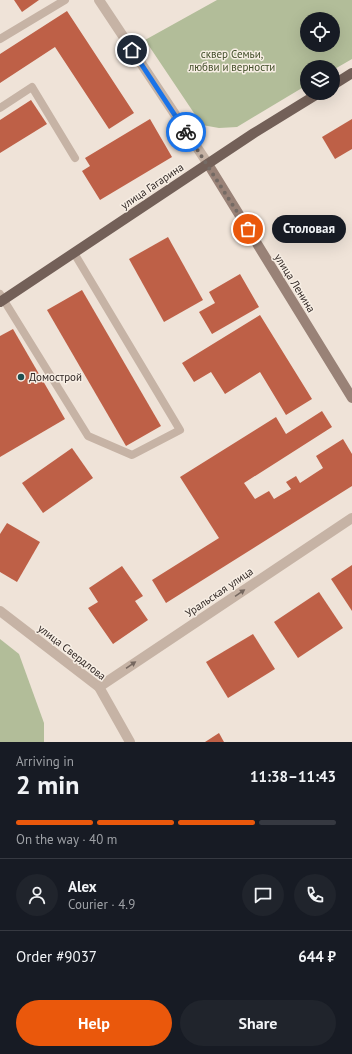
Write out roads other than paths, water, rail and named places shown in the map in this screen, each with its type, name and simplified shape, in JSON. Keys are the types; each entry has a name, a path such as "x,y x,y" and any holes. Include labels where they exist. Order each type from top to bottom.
{"main road":[{"path":"340,81 352,73"},
{"name":"улица Гагарина","path":"1,298 74,253 308,100"},
{"name":"улица Ленина","path":"208,164 352,398"}],"street":[{"name":"улица Ленина","path":"99,0 208,164"},
{"name":"Уральская улица","path":"99,687 352,518"},
{"name":"улица Свердлова","path":"0,611 99,687 130,742"}],"lane":[{"path":"0,39 65,0"},
{"path":"0,108 32,87 75,158"},
{"path":"1,298 88,436 132,455 180,430 74,253"}],"place":[{"name":"Столовая","path":"248,229"},
{"name":"Домострой","path":"21,377"}],"park label":[{"name":"сквер Семьи, любви и верности","path":"232,60"}]}
